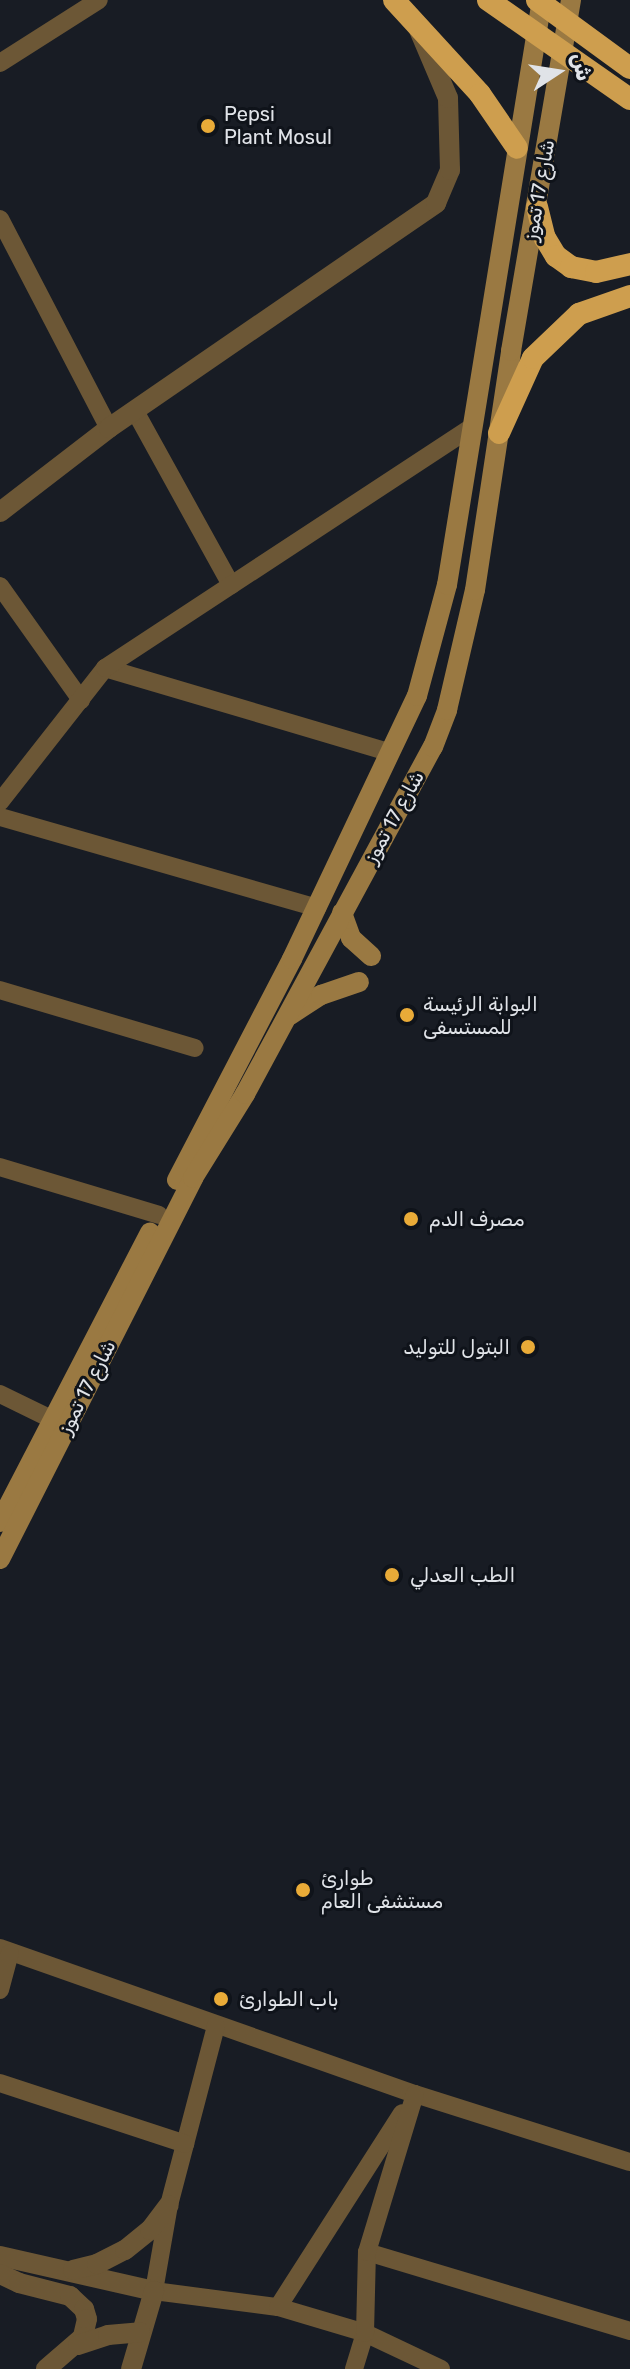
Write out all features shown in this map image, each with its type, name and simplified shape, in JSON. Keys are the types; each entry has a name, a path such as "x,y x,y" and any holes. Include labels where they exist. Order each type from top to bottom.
{"highway":[{"path":"394,0 480,94 517,148"},
{"path":"488,0 630,99"},
{"path":"540,0 630,68"},
{"path":"537,207 545,238 556,256 571,267 596,272 630,264"},
{"path":"499,433 533,358 579,314 630,296"}],"main road":[{"name":"شارع 17 تموز","path":"0,1522 317,908 417,696 447,585 540,0"},
{"name":"شارع 17 تموز","path":"0,1559 193,1178 245,1094 287,1017 433,747 447,710 475,590 571,0"},
{"path":"447,585 475,590"},
{"path":"342,913 351,938 371,956"},
{"path":"287,1017 321,995 359,982"}],"street":[{"path":"0,63 99,0"},
{"path":"3,503 436,203 450,170 448,98 416,23"},
{"path":"0,219 109,428"},
{"path":"135,411 231,585"},
{"path":"0,802 105,668 472,427"},
{"path":"1,592 81,700"},
{"path":"105,668 389,752"},
{"path":"0,817 317,908"},
{"path":"0,990 195,1048"},
{"path":"0,1167 159,1215"},
{"path":"0,1394 53,1420"},
{"path":"0,1990 5,1951 415,2094 630,2162"},
{"path":"131,2369 154,2291 169,2205 216,2026"},
{"path":"0,2083 185,2144"},
{"path":"354,2369 365,2333 367,2252 415,2094"},
{"path":"278,2307 415,2094"},
{"path":"66,2271 97,2264 125,2250 150,2230 169,2205"},
{"path":"367,2252 630,2331"},
{"path":"0,2256 154,2291 278,2307 365,2333 441,2369"},
{"path":"0,2274 19,2283 70,2296 78,2302 87,2319 78,2345"},
{"path":"46,2369 78,2345 108,2335 140,2332"}],"place":[{"name":"Pepsi Plant Mosul","path":"208,126"},
{"name":"البوابة الرئيسة للمستسفى","path":"407,1015"},
{"name":"مصرف الدم","path":"411,1219"},
{"name":"البتول للتوليد","path":"528,1347"},
{"name":"الطب العدلي","path":"392,1575"},
{"name":"طوارئ مستشفى العام","path":"303,1890"},
{"name":"باب الطوارئ","path":"221,1999"}]}
